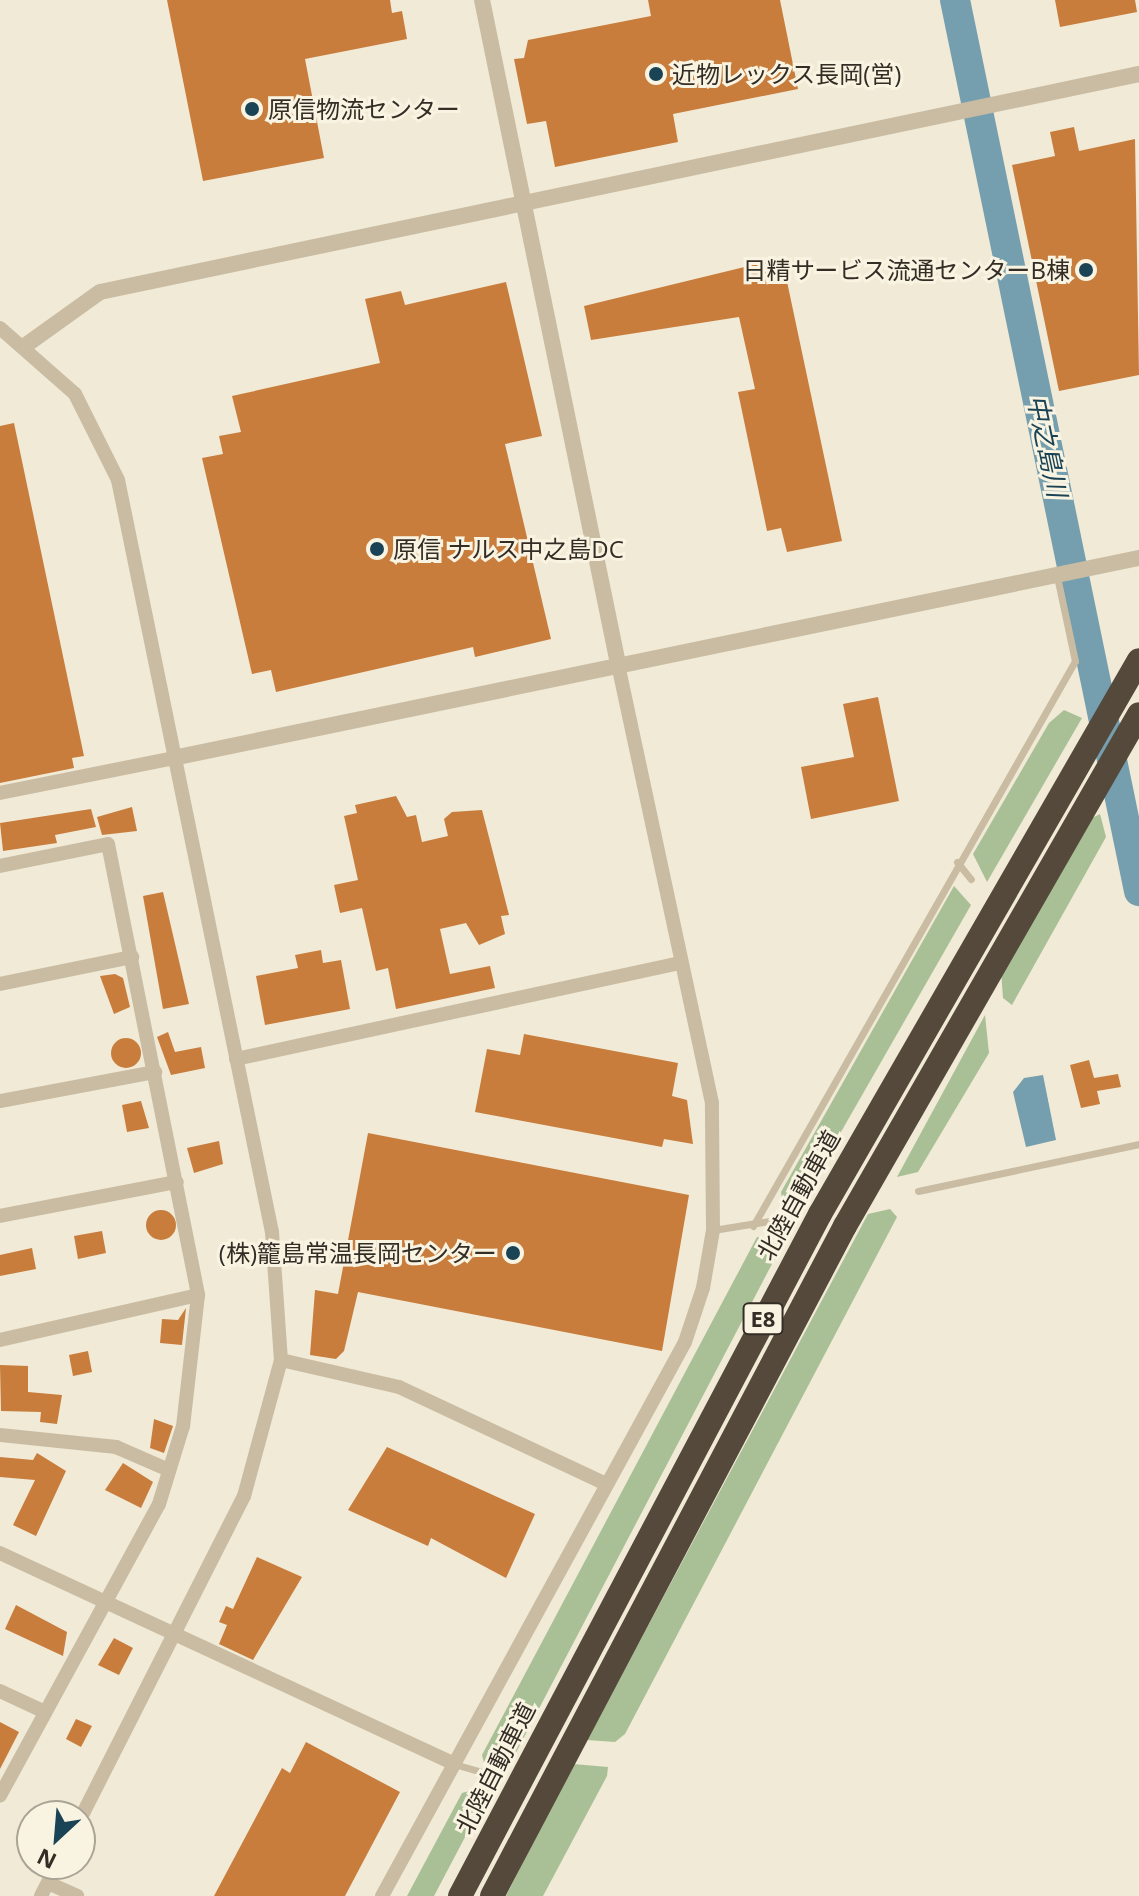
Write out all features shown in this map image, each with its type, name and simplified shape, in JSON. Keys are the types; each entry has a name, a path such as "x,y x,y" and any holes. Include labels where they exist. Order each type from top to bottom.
{"highway":[{"name":"北陸自動車道","path":"460,1896 812,1227 1083,752 1139,660"},
{"name":"E8","path":"492,1896 838,1239 1136,719"}],"street":[{"path":"382,1896 604,1483 685,1342 713,1230 712,1103 679,963 482,0"},
{"path":"26,345 100,292 1139,74"},
{"path":"0,328 26,345 75,394 114,468 272,1232 281,1360 244,1496 90,1800"},
{"path":"0,793 1139,558"},
{"path":"0,866 108,844 198,1295 183,1426 159,1504 43,1711 0,1796"},
{"path":"0,984 132,957"},
{"path":"236,1059 679,963"},
{"path":"0,1101 155,1072"},
{"path":"0,1216 177,1182"},
{"path":"0,1340 198,1295"},
{"path":"281,1360 399,1387 604,1483"},
{"path":"0,1435 116,1447 169,1470"},
{"path":"0,1553 452,1763"},
{"path":"0,1691 43,1711"},
{"path":"44,1889 77,1896"}],"lane":[{"path":"753,1226 957,862 1075,661 1057,576"},
{"path":"957,862 971,879"},
{"path":"918,1191 1139,1144"},
{"path":"713,1230 782,1219"},
{"path":"452,1763 488,1774"}],"green space":[{"path":"1064,710 1082,718 987,882 973,854 1049,723"},
{"path":"1100,814 1106,837 1012,1005 1003,998 1001,971 1088,820"},
{"path":"954,886 971,905 802,1200 784,1209 781,1192"},
{"path":"985,1015 989,1053 918,1172 897,1177"},
{"path":"890,1209 897,1217 625,1734 615,1742 587,1740 868,1214"},
{"path":"757,1237 784,1241 511,1762 485,1767 482,1755"},
{"path":"573,1764 608,1767 607,1776 543,1896 506,1896"},
{"path":"493,1784 434,1896 407,1896 462,1793"}],"water":[{"path":"1043,1075 1056,1140 1026,1147 1013,1092 1024,1078"}],"building":[{"name":"原信物流センター","path":"167,0 390,0 392,13 402,11 407,39 305,59 324,158 203,181"},
{"name":"近物レックス長岡(営)","path":"648,0 780,0 798,89 673,114 678,142 555,167 546,121 527,124 514,59 524,58 528,40 651,16"},
{"path":"1055,0 1135,0 1137,12 1060,27"},
{"name":"日精サービス流通センターB棟","path":"1074,127 1079,151 1135,139 1139,375 1059,391 1012,165 1055,156 1050,132"},
{"path":"782,258 842,541 787,552 781,528 767,531 738,392 755,389 739,317 591,340 584,306"},
{"name":"原信 ナルス中之島DC","path":"506,282 542,436 505,444 551,639 475,657 473,647 276,692 271,670 252,674 202,458 223,454 219,436 241,432 232,396 380,363 365,299 401,291 405,305"},
{"path":"14,423 84,756 72,758 74,768 0,783 0,426"},
{"path":"878,697 899,801 811,819 801,767 854,757 843,704"},
{"path":"396,796 407,817 416,815 422,842 448,836 444,819 452,812 482,810 509,915 501,916 505,934 479,945 466,923 440,929 450,974 490,966 495,988 396,1009 388,968 376,971 362,908 340,913 334,885 358,880 344,816 357,813 355,805"},
{"path":"132,807 137,831 102,835 97,817"},
{"path":"91,809 96,827 55,835 57,843 3,851 0,823"},
{"path":"163,892 189,1004 163,1009 143,896"},
{"path":"321,950 323,963 341,960 350,1009 265,1025 256,976 298,968 295,955"},
{"path":"115,974 123,978 130,1007 114,1014 100,976"},
{"path":"168,1032 175,1052 201,1047 205,1068 171,1075 157,1037"},
{"path":"524,1034 678,1063 672,1096 687,1100 693,1144 664,1139 662,1147 475,1112 487,1049 520,1055"},
{"path":"126,1038 137,1042 141,1053 137,1064 126,1068 115,1064 111,1053 115,1042"},
{"path":"1089,1060 1094,1078 1118,1074 1121,1087 1097,1091 1100,1104 1081,1108 1070,1065"},
{"path":"141,1101 149,1128 127,1132 122,1105"},
{"name":"(株)籠島常温長岡センター","path":"368,1133 689,1195 662,1351 358,1292 344,1351 336,1359 310,1355 315,1290 338,1294"},
{"path":"219,1141 223,1164 194,1173 187,1148"},
{"path":"161,1210 172,1214 176,1225 172,1236 161,1240 150,1236 146,1225 150,1214"},
{"path":"102,1231 106,1253 78,1259 74,1236"},
{"path":"32,1248 36,1269 0,1276 0,1255"},
{"path":"186,1308 182,1345 160,1343 162,1319 178,1320"},
{"path":"88,1351 92,1372 73,1376 69,1355"},
{"path":"0,1365 28,1366 28,1392 62,1395 57,1424 40,1422 41,1412 1,1411"},
{"path":"154,1419 173,1426 164,1453 150,1448"},
{"path":"387,1447 535,1514 506,1578 431,1538 428,1546 348,1510"},
{"path":"37,1453 66,1471 36,1536 13,1525 35,1480 0,1477 0,1457 33,1460"},
{"path":"123,1463 153,1482 141,1508 105,1490"},
{"path":"257,1557 302,1577 253,1660 219,1644 227,1625 219,1622 226,1606 233,1609"},
{"path":"16,1605 67,1632 63,1656 5,1629"},
{"path":"114,1638 133,1648 119,1675 98,1665"},
{"path":"76,1719 92,1726 81,1747 66,1739"},
{"path":"0,1722 19,1732 0,1769"},
{"path":"306,1742 400,1792 345,1896 214,1896 282,1768 290,1773"}],"waterway":[{"name":"中之島川","path":"955,0 1139,891"}],"place":[{"name":"近物レックス長岡(営)","path":"656,74"},
{"name":"原信物流センター","path":"252,109"},
{"name":"日精サービス流通センターB棟","path":"1086,270"},
{"name":"原信 ナルス中之島DC","path":"377,549"},
{"name":"(株)籠島常温長岡センター","path":"513,1253"}]}
